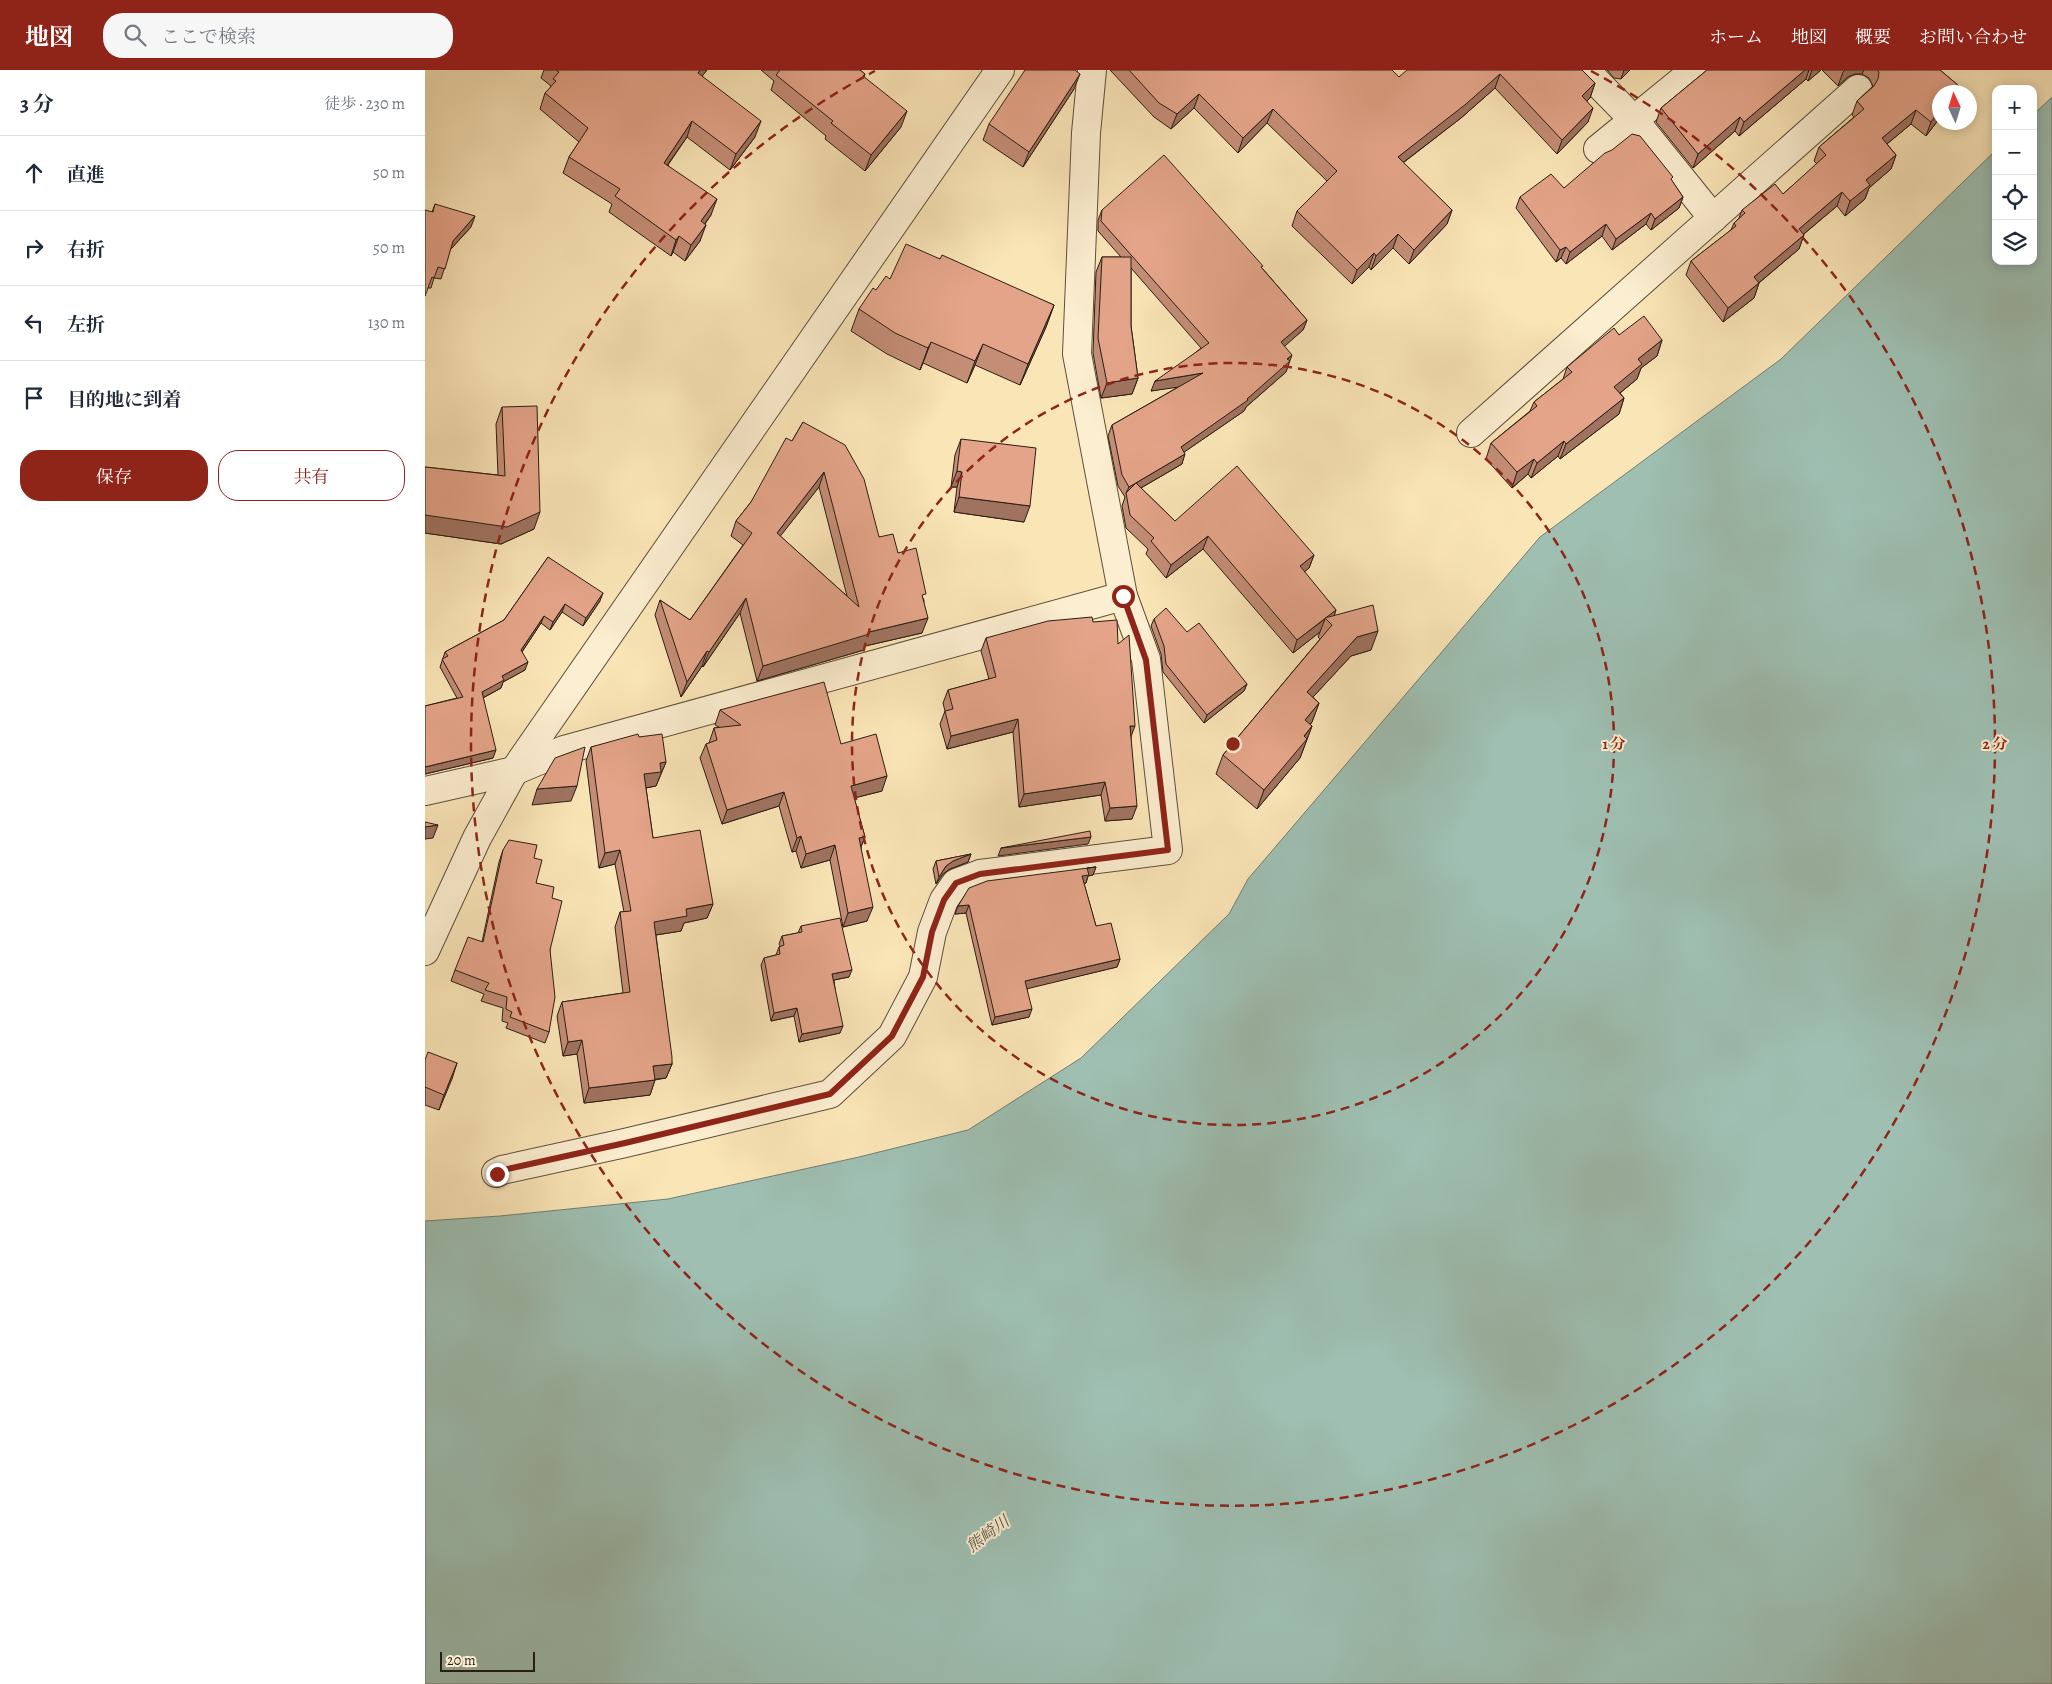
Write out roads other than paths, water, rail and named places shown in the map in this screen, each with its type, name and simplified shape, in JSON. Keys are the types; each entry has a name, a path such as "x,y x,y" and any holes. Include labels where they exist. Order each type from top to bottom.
{"street":[{"path":"425,951 477,838 514,771 1000,70"},
{"path":"497,1174 503,1170 830,1094 892,1036 923,977 932,932 944,900 956,883 980,874 1168,850 1146,660 1123,596 1077,354 1086,133 1092,70"},
{"path":"1585,70 1634,120 1713,218"},
{"path":"1598,149 1695,70"},
{"path":"1471,433 1858,89"},
{"path":"425,791 514,771 563,750 1123,596"}],"water":[{"name":"熊崎川","path":"2052,97 2052,1684 425,1684 425,1221 500,1216 668,1199 859,1157 968,1130 1081,1058 1229,914 1248,879 1540,537 1781,359 1992,154 1992,265 2037,265 2037,111"}]}
